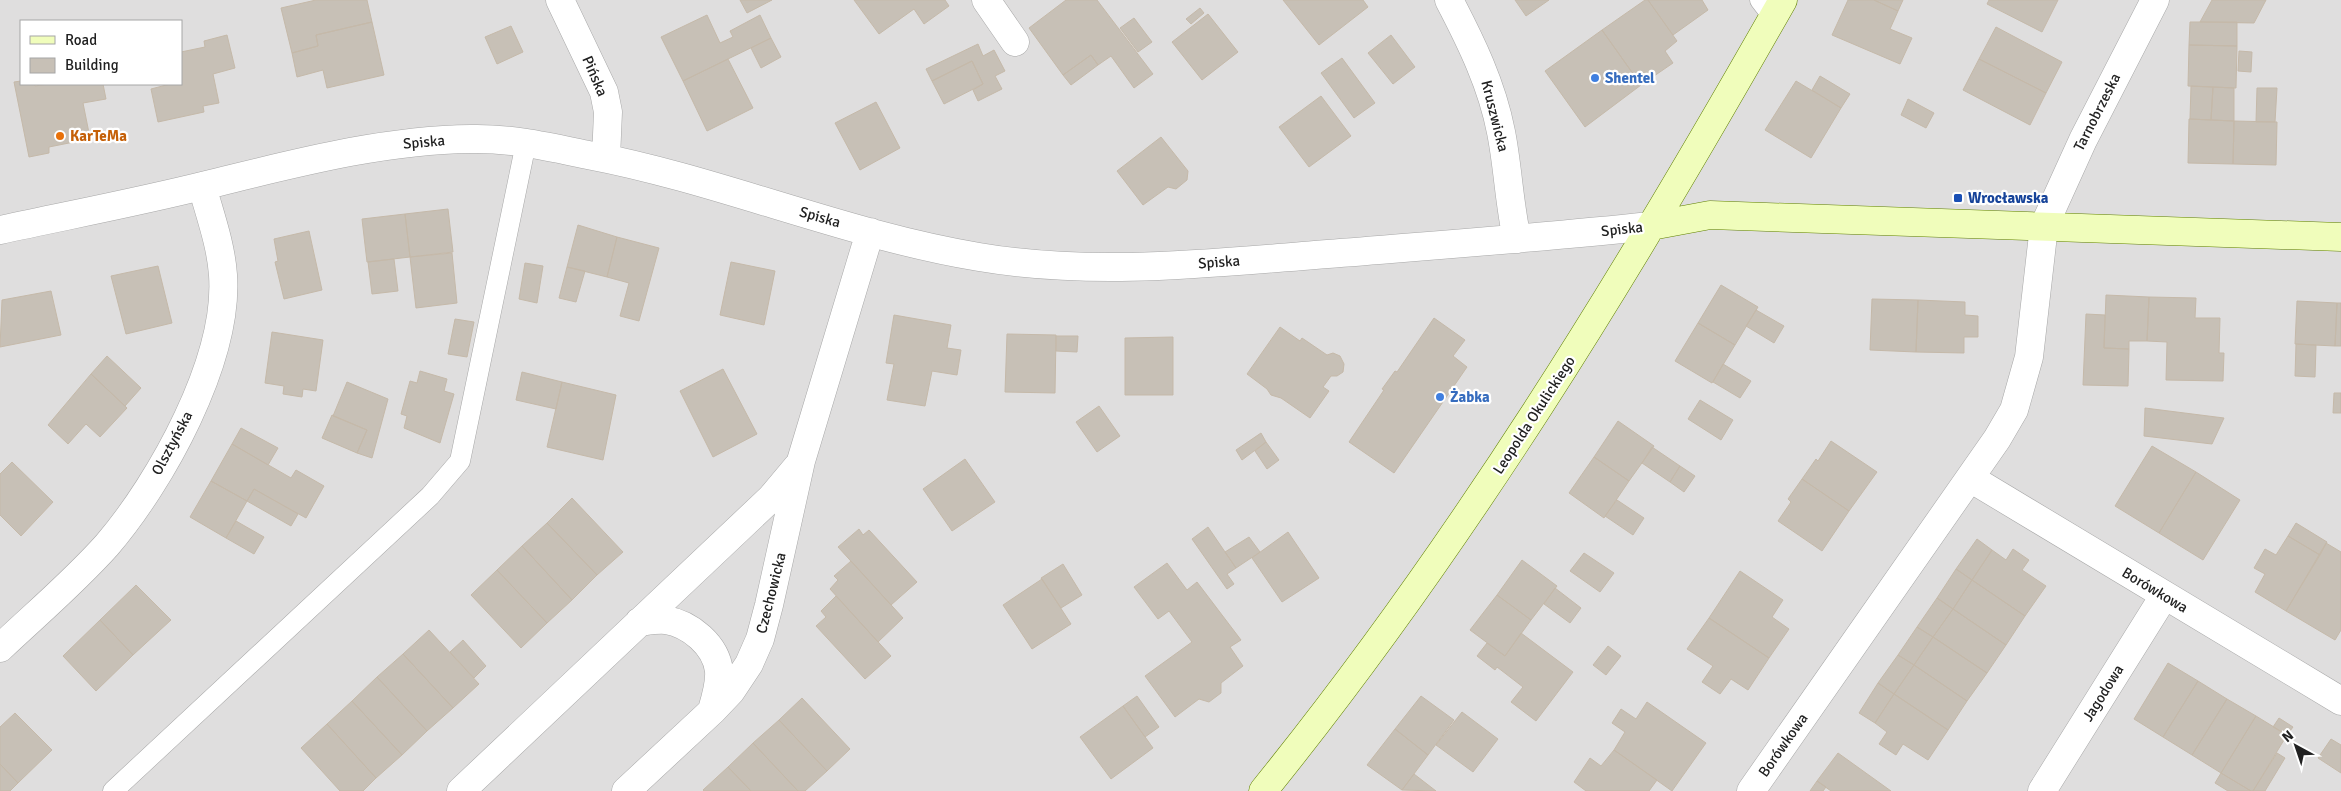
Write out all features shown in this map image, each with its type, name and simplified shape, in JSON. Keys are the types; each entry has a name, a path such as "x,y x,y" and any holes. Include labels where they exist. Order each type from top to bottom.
{"street":[{"name":"Pińska","path":"560,0 604,92 608,112 606,158"},
{"path":"986,0 1015,42"},
{"name":"Kruszwicka","path":"1449,0 1478,58 1492,96 1501,132 1517,239"},
{"name":"Tarnobrzeska","path":"2044,226 2083,140 2155,0"},
{"name":"Leopolda Okulickiego","path":"1262,791 1349,679 1484,492 1546,398 1651,226 1772,6"},
{"name":"Spiska","path":"0,230 349,152 412,142 474,139 526,142 670,173 933,249 1029,264 1083,268 1208,263 1517,239 1651,226"},
{"name":"Olsztyńska","path":"0,648 79,575 108,543 156,474 188,416 203,382 213,348 221,309 223,275 202,186"},
{"path":"1651,226 1710,215 2341,237"},
{"name":"Borówkowa","path":"1751,791 1997,440 2014,410 2029,358 2044,226"},
{"name":"Czechowicka","path":"626,791 712,711 731,691 749,664 760,638 801,461 870,232"},
{"name":"Czechowicka","path":"461,791 770,498 801,461"},
{"name":"Borówkowa","path":"1970,478 2341,701"},
{"name":"Jagodowa","path":"2042,791 2164,596"},
{"path":"639,622 664,620 682,625 700,636 714,654 719,671 718,690 712,711"}],"lane":[{"path":"113,791 430,496 460,461 526,142"}],"shaded area":[{"path":"0,0 2341,0 2341,791 0,791"}],"building":[{"path":"316,0 367,0 372,22 316,35 318,46 292,53 281,8"},
{"path":"740,0 772,0 747,13"},
{"path":"854,0 945,0 949,6 924,24 914,9 879,34"},
{"path":"1066,0 1097,0 1153,74 1134,88 1111,56 1098,65 1091,55 1063,75 1029,28"},
{"path":"1283,0 1363,0 1368,7 1319,45"},
{"path":"1515,0 1549,0 1526,16"},
{"path":"1645,0 1648,0 1677,41 1665,51 1673,63 1641,85 1602,30"},
{"path":"1648,0 1702,0 1708,10 1673,35"},
{"path":"1848,0 1874,0 1898,11 1890,29 1912,38 1900,64 1832,35"},
{"path":"1874,0 1903,0 1898,11"},
{"path":"1989,0 2058,0 2042,32 1987,4"},
{"path":"2212,0 2266,0 2254,23 2200,22"},
{"path":"1200,8 1204,13 1191,24 1186,19"},
{"path":"1208,14 1238,52 1202,80 1172,42"},
{"path":"707,15 720,43 733,37 730,31 760,15 771,38 683,81 661,37"},
{"path":"1134,18 1152,42 1138,52 1120,28"},
{"path":"372,22 384,75 327,88 323,70 297,77 292,53 318,46 316,35"},
{"path":"2190,22 2237,22 2237,46 2189,45"},
{"path":"511,26 523,52 497,64 485,37"},
{"path":"1996,27 2062,62 2046,93 1979,59"},
{"path":"1602,30 1641,85 1585,127 1545,71"},
{"path":"227,35 235,68 213,74 219,103 203,106 204,112 158,122 151,89 166,85 182,85 182,52 205,47 204,41"},
{"path":"1391,35 1415,67 1393,84 1368,53"},
{"path":"771,38 781,57 761,68 751,48"},
{"path":"978,44 983,56 994,50 1005,71 995,76 1002,89 978,101 973,90 983,84 972,61 932,81 926,69"},
{"path":"2189,45 2237,46 2236,88 2188,86"},
{"path":"2239,51 2252,52 2251,72 2238,71"},
{"path":"1091,55 1098,65 1071,85 1063,75"},
{"path":"1342,58 1375,103 1354,118 1321,73"},
{"path":"728,59 753,108 707,131 683,81"},
{"path":"1979,59 2046,93 2030,125 1963,90"},
{"path":"972,61 983,84 944,104 932,81"},
{"path":"1820,76 1850,94 1841,108 1812,90"},
{"path":"20,81 20,85 35,86 103,85 106,99 83,103 89,133 73,136 74,142 49,147 49,153 29,157 14,82"},
{"path":"1796,81 1841,108 1811,158 1765,130"},
{"path":"2191,86 2213,87 2211,120 2190,119"},
{"path":"2213,87 2234,88 2234,121 2211,120"},
{"path":"2257,88 2277,88 2275,122 2256,122"},
{"path":"1321,96 1351,136 1309,167 1279,127"},
{"path":"1908,99 1934,113 1926,128 1901,115"},
{"path":"876,102 900,148 860,170 835,123"},
{"path":"2189,119 2234,121 2233,164 2188,163"},
{"path":"2234,121 2277,122 2276,165 2233,164"},
{"path":"1161,137 1188,171 1187,180 1176,189 1168,187 1143,205 1117,171"},
{"path":"448,209 453,252 410,257 405,214"},
{"path":"405,214 410,257 367,262 362,219"},
{"path":"578,225 617,237 607,277 567,267"},
{"path":"309,231 322,290 284,299 275,262 278,261 274,239"},
{"path":"617,237 659,248 639,321 620,316 629,283 607,277"},
{"path":"452,253 457,303 416,308 410,257"},
{"path":"394,259 398,291 372,294 368,262"},
{"path":"731,262 775,271 764,325 720,315"},
{"path":"525,263 543,266 537,303 519,299"},
{"path":"158,266 172,323 126,334 111,276"},
{"path":"567,267 585,271 576,302 559,298"},
{"path":"1721,285 1758,307 1735,345 1698,323"},
{"path":"51,291 61,335 0,347 2,300"},
{"path":"2106,295 2149,297 2147,341 2129,341 2129,349 2104,348"},
{"path":"2149,297 2196,298 2195,318 2220,318 2219,353 2224,353 2223,381 2166,380 2167,342 2147,341"},
{"path":"1872,299 1918,300 1916,352 1870,350"},
{"path":"1918,300 1965,302 1965,315 1978,316 1978,337 1964,337 1964,353 1916,352"},
{"path":"2297,301 2337,303 2335,346 2295,344"},
{"path":"2337,303 2341,303 2341,346 2335,346"},
{"path":"1756,310 1784,326 1774,343 1746,326"},
{"path":"2086,314 2105,315 2104,348 2129,349 2128,386 2083,385"},
{"path":"894,315 951,325 947,348 961,350 957,375 932,371 925,406 887,400 894,364 886,363"},
{"path":"1434,318 1465,340 1453,356 1467,367 1394,473 1349,442 1384,390 1382,389 1395,371 1397,372"},
{"path":"455,319 474,322 467,357 448,354"},
{"path":"1698,323 1735,345 1712,383 1675,361"},
{"path":"1280,327 1300,341 1302,338 1327,355 1333,353 1340,356 1344,364 1343,372 1337,376 1331,376 1323,387 1329,391 1310,418 1281,398 1271,395 1267,389 1247,374"},
{"path":"272,332 323,340 316,391 303,389 302,397 283,394 284,386 265,383"},
{"path":"1007,334 1056,335 1055,393 1005,392"},
{"path":"1056,336 1078,336 1077,352 1056,351"},
{"path":"1173,337 1173,395 1125,395 1125,338"},
{"path":"2296,344 2316,345 2315,377 2295,376"},
{"path":"107,356 141,388 125,406 91,374"},
{"path":"1723,364 1751,381 1740,398 1713,382"},
{"path":"723,369 757,434 713,457 680,391"},
{"path":"420,371 447,379 444,391 454,394 440,443 404,428 407,416 401,414 410,381 417,383"},
{"path":"522,372 562,382 556,409 516,400"},
{"path":"91,374 127,408 100,437 86,424 68,444 48,425"},
{"path":"347,382 388,399 372,458 357,453 367,430 333,416"},
{"path":"562,382 616,395 603,460 547,447"},
{"path":"2334,393 2341,393 2341,413 2333,413"},
{"path":"1700,400 1733,420 1721,440 1688,419"},
{"path":"1099,406 1120,436 1097,452 1076,422"},
{"path":"2145,408 2224,418 2212,444 2144,436"},
{"path":"332,415 367,430 357,453 322,438"},
{"path":"1618,421 1654,446 1629,481 1594,457"},
{"path":"241,428 278,448 268,465 232,444"},
{"path":"1261,433 1266,442 1242,460 1236,450"},
{"path":"1831,441 1877,472 1849,511 1802,479 1816,459 1818,461"},
{"path":"1266,442 1279,460 1267,469 1255,451"},
{"path":"232,444 291,478 296,470 324,486 306,518 254,489 247,501 211,481"},
{"path":"2152,446 2196,472 2159,533 2115,506"},
{"path":"1652,447 1680,466 1670,482 1642,463"},
{"path":"1594,457 1629,481 1604,518 1569,493"},
{"path":"965,459 995,502 952,531 923,489"},
{"path":"12,462 53,502 21,536 0,515 0,474"},
{"path":"1680,466 1695,476 1684,492 1670,482"},
{"path":"2196,472 2240,500 2203,560 2159,533"},
{"path":"1802,479 1849,511 1822,551 1778,521 1791,502 1788,499"},
{"path":"211,481 247,501 226,538 190,517"},
{"path":"254,489 298,514 291,526 247,501"},
{"path":"572,498 623,552 597,575 547,523"},
{"path":"1617,500 1644,518 1633,535 1605,516"},
{"path":"236,521 264,537 254,554 226,538"},
{"path":"547,523 597,575 572,600 522,546"},
{"path":"2296,523 2327,542 2320,555 2288,536"},
{"path":"1208,527 1236,568 1227,574 1234,584 1227,589 1192,539"},
{"path":"859,529 863,535 869,530 917,582 891,605 838,547"},
{"path":"1288,532 1319,578 1282,602 1252,558"},
{"path":"2288,536 2320,555 2286,611 2255,592 2265,574 2254,568 2265,549 2276,555"},
{"path":"1249,537 1260,552 1236,568 1225,552"},
{"path":"1977,539 1992,550 1972,580 1956,569"},
{"path":"2326,543 2341,552 2341,630 2335,640 2286,611"},
{"path":"522,546 572,600 547,623 497,570"},
{"path":"2013,549 2029,560 2022,570 2046,586 2025,616 1972,580 1992,550 2006,560"},
{"path":"1584,553 1614,573 1600,592 1570,571"},
{"path":"1522,560 1557,586 1531,620 1497,595"},
{"path":"851,561 903,618 878,642 830,589 838,580 834,576"},
{"path":"1167,563 1187,590 1197,582 1241,640 1230,647 1243,666 1221,683 1221,693 1209,702 1199,699 1175,717 1145,676 1192,642 1169,611 1158,619 1134,587"},
{"path":"1063,564 1082,595 1061,608 1041,578"},
{"path":"1956,569 1972,580 1953,609 1937,598"},
{"path":"497,570 547,623 521,648 471,595"},
{"path":"1740,571 1783,600 1772,617 1789,629 1769,658 1709,618"},
{"path":"1042,579 1071,624 1032,649 1003,605"},
{"path":"1972,580 2025,616 2006,645 1953,609"},
{"path":"136,585 171,620 133,655 100,620"},
{"path":"1555,588 1581,608 1570,623 1544,604"},
{"path":"1497,595 1531,620 1505,656 1470,630"},
{"path":"836,596 891,656 865,679 816,626 826,617 821,611"},
{"path":"1937,598 1953,609 1933,637 1917,627"},
{"path":"1953,609 2006,645 1987,673 1933,637"},
{"path":"1709,618 1769,658 1748,690 1731,679 1720,694 1702,682 1713,666 1687,649"},
{"path":"100,620 133,655 96,691 63,656"},
{"path":"1917,627 1933,637 1914,665 1898,655"},
{"path":"429,630 479,684 453,708 403,654"},
{"path":"1521,633 1573,672 1536,721 1511,702 1523,687 1497,667 1495,670 1477,656 1487,643 1505,656"},
{"path":"1933,637 1987,673 1967,701 1914,665"},
{"path":"463,640 486,666 474,678 450,652"},
{"path":"1608,646 1621,656 1606,675 1593,665"},
{"path":"403,654 453,708 427,731 377,677"},
{"path":"1898,655 1914,665 1894,694 1878,683"},
{"path":"2168,663 2198,681 2163,737 2134,719"},
{"path":"1914,665 1967,701 1948,730 1894,694"},
{"path":"377,677 427,731 402,755 352,701"},
{"path":"2198,681 2227,699 2192,755 2163,737"},
{"path":"1878,683 1894,694 1875,723 1859,713"},
{"path":"1894,694 1948,730 1928,760 1903,744 1896,755 1879,744 1887,732 1875,723"},
{"path":"1137,696 1159,727 1145,737 1123,706"},
{"path":"1421,696 1454,720 1428,755 1395,729"},
{"path":"802,698 850,749 827,771 779,720"},
{"path":"2227,699 2256,716 2221,773 2192,755"},
{"path":"352,701 402,755 376,778 327,724"},
{"path":"1647,702 1706,743 1672,791 1614,750 1625,732 1612,723 1621,709 1636,719"},
{"path":"1123,706 1153,748 1111,779 1080,737"},
{"path":"1462,712 1498,739 1473,772 1436,745"},
{"path":"15,713 52,750 18,783 0,764 0,727"},
{"path":"2256,716 2287,735 2253,791 2251,791 2221,773"},
{"path":"2279,718 2293,727 2287,735 2273,727"},
{"path":"779,720 827,771 805,791 798,791 753,743"},
{"path":"327,724 376,778 363,791 340,791 301,748"},
{"path":"1395,729 1428,755 1402,790 1367,765"},
{"path":"2331,739 2341,745 2341,773 2318,758"},
{"path":"753,743 798,791 751,791 728,767"},
{"path":"1614,750 1657,780 1649,791 1586,791 1574,782 1590,758 1601,766"},
{"path":"1838,753 1891,791 1831,791 1817,781"},
{"path":"2277,753 2285,758 2265,791 2253,791"},
{"path":"0,764 18,783 10,791 0,791"},
{"path":"728,767 751,791 703,790"},
{"path":"2221,773 2251,791 2228,791 2215,783"},
{"path":"1414,774 1436,791 1402,790"},
{"path":"1817,781 1826,787 1823,791 1810,791"}],"place":[{"name":"Shentel","path":"1595,78"},
{"name":"KarTeMa","path":"60,136"},
{"name":"Wrocławska","path":"1958,198"},
{"name":"Żabka","path":"1440,397"}]}
